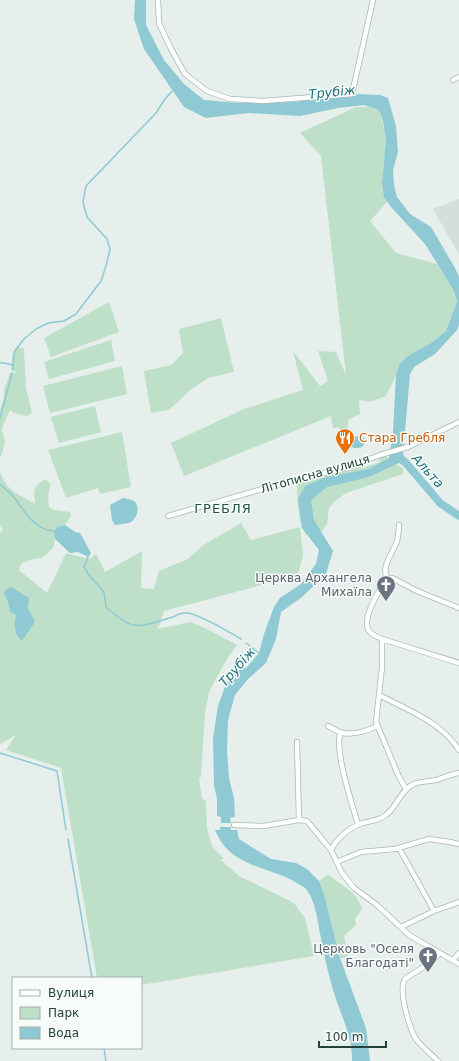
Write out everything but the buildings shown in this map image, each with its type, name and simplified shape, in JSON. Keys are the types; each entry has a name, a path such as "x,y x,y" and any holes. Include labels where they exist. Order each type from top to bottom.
{"street":[{"path":"158,0 159,22 170,47 185,74 207,90 230,99 263,101 352,94 373,0"},
{"path":"453,80 459,77"},
{"name":"Літописна вулиця","path":"168,516 273,486 348,467 388,452 408,447 459,422"},
{"path":"399,525 397,542 385,571 387,578 371,608 367,624 368,630 371,634 382,639 459,663"},
{"path":"387,578 395,579 412,589 459,608"},
{"path":"382,639 382,667 376,714 377,726 406,789"},
{"path":"379,695 405,707 429,722 445,734 459,750"},
{"path":"328,726 341,732 364,731 377,726"},
{"path":"341,732 339,738 339,752 358,825"},
{"path":"297,742 299,820"},
{"path":"331,850 339,838 358,825 386,815 406,789 417,783 434,780 459,772"},
{"path":"234,825 264,826 299,820 310,823 331,850 342,873 352,886 377,905 411,936 459,964"},
{"path":"337,862 364,851 399,848 429,839 459,844"},
{"path":"399,848 434,911"},
{"path":"401,927 434,911 459,902"},
{"path":"438,1061 422,1046 415,1036 405,1009 403,984 407,977 431,962 440,953"},
{"path":"453,960 459,953"}],"shaded area":[{"path":"459,199 459,255 433,209"}],"green space":[{"path":"356,107 370,107 379,110 386,140 383,189 387,202 370,221 396,253 437,264 454,291 457,301 446,331 431,343 406,357 399,365 386,396 370,402 359,400 360,414 348,420 348,432 341,433 339,427 333,428 331,416 184,476 171,443 244,409 303,390 293,351 320,386 328,381 318,351 336,352 346,375 321,156 300,133"},
{"path":"109,302 119,332 51,357 44,338"},
{"path":"221,318 234,372 208,378 189,391 169,410 151,413 144,371 171,365 183,353 179,329"},
{"path":"111,340 115,361 49,379 44,362"},
{"path":"18,345 20,347 19,349 23,347 26,388 32,413 27,416 14,413 10,410 3,425 2,432 4,435 4,445 0,458 0,410 4,397 4,390 10,373 15,373 15,371 11,370 12,360 14,351"},
{"path":"122,366 127,394 50,413 43,386"},
{"path":"95,406 101,432 59,443 51,417"},
{"path":"122,432 131,487 100,494 98,488 66,498 48,450"},
{"path":"385,455 403,468 403,474 346,493 335,501 329,508 327,524 322,531 306,535 299,515 297,502 297,481 360,464 362,468 380,462 379,458"},
{"path":"0,472 6,484 14,492 35,504 34,495 36,487 45,479 51,484 48,495 49,507 54,510 70,512 71,516 65,525 61,526 55,531 54,547 42,558 33,559 21,564 19,572 20,571 47,593 66,553 90,559 96,554 105,572 142,551 141,588 154,589 159,571 188,559 202,546 241,523 251,540 300,527 303,556 298,573 251,588 164,611 157,629 191,622 237,645 227,659 209,692 205,713 201,777 199,778 202,798 206,801 207,829 212,846 224,859 220,859 239,876 294,903 305,918 314,956 142,985 142,977 97,977 61,768 6,750 16,735 0,744 0,533 3,529 0,526"},
{"path":"328,874 353,893 362,909 355,919 356,925 344,936 348,957 340,958 322,887 319,881"}],"water":[{"path":"135,0 146,0 146,25 164,60 184,84 204,100 237,103 294,102 358,94 380,95 388,98 396,126 398,152 393,170 394,185 397,197 410,214 431,227 459,277 459,325 457,330 435,354 414,367 410,374 403,454 407,462 401,462 369,477 327,487 311,500 314,520 333,551 326,574 302,597 281,612 276,639 266,663 248,679 235,695 228,720 227,751 229,778 234,798 235,817 230,818 231,823 221,823 221,817 217,816 217,798 214,786 213,738 218,706 226,684 238,667 246,668 259,653 274,607 280,598 301,584 316,564 319,550 302,528 298,499 305,486 326,477 369,469 389,458 393,432 396,375 399,365 406,357 431,343 446,331 457,301 454,291 425,244 391,207 384,197 382,183 386,140 383,121 379,110 364,105 338,108 300,116 249,113 206,118 184,107 144,49 134,19"},
{"path":"362,436 365,439 365,443 362,447 355,448 348,445 348,439 351,437"},
{"path":"123,498 131,500 137,504 137,513 131,522 115,525 112,520 110,505"},
{"path":"65,525 75,532 80,533 91,553 88,557 78,552 70,553 55,539 54,531 57,527"},
{"path":"11,587 29,598 28,608 35,622 22,641 17,636 15,630 16,615 10,612 8,601 4,593"},
{"path":"220,827 231,827 231,830 237,830 239,839 271,859 296,863 307,869 319,881 324,894 340,958 366,1028 370,1061 352,1061 352,1052 346,1025 331,982 316,912 311,896 305,888 292,880 238,858 221,842 215,830 220,830"}],"waterway":[{"path":"13,370 14,352 24,339 36,329 48,323 64,321 76,314 101,281 110,249 107,239 87,217 83,202 86,186 156,113 174,89"},
{"path":"0,363 13,365"},
{"path":"0,418 12,373"},
{"name":"Альта","path":"397,456 406,463 440,503 459,516"},
{"path":"0,484 12,495 35,523 47,530 54,531"},
{"path":"88,557 84,567 104,592 106,607 124,621 137,626 183,613 188,613 207,620 241,639"},
{"name":"Трубіж","path":"246,643 259,653"},
{"path":"0,753 57,771 66,830"},
{"path":"68,839 92,977"},
{"path":"104,1049 106,1061"}],"place":[{"name":"Стара Гребля","path":"345,455"},
{"name":"Церква Архангела Михаїла","path":"386,602"},
{"name":"Церковь \"Оселя Благодаті\"","path":"428,973"}],"district":[{"name":"ГРЕБЛЯ","path":"223,508"}]}
